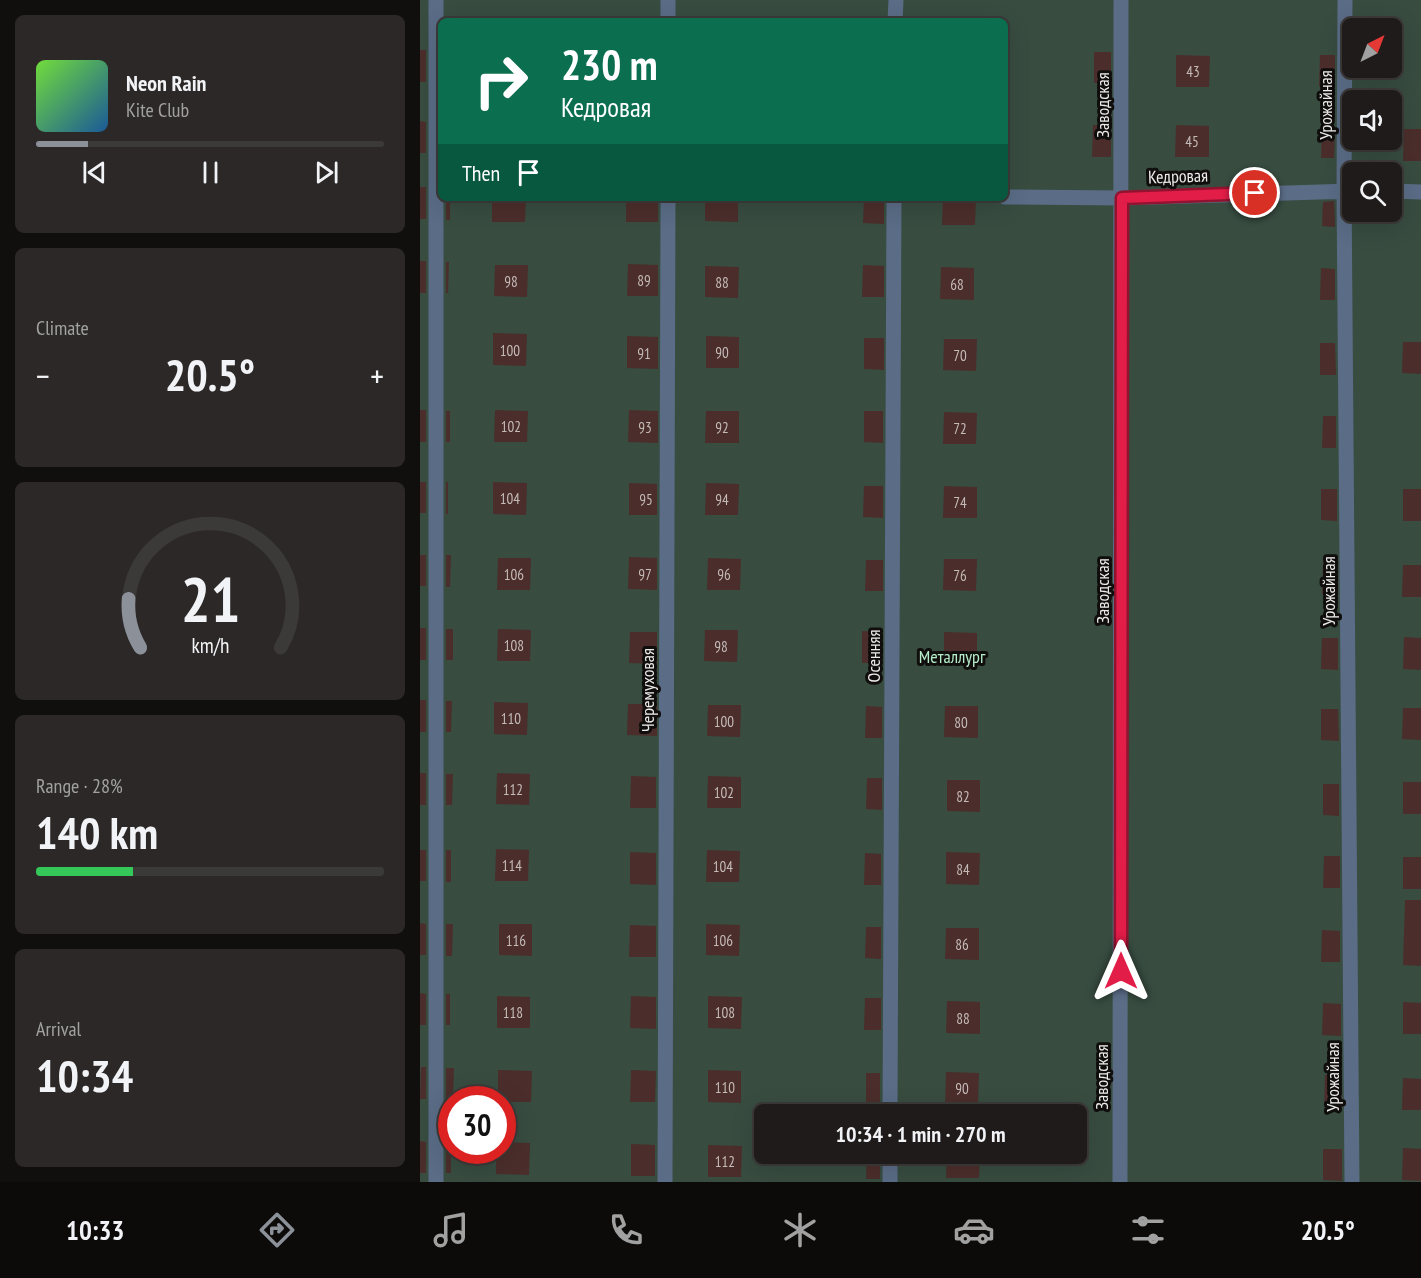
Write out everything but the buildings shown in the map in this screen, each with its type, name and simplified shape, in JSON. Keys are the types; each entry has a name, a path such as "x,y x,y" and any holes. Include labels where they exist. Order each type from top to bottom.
{"street":[{"path":"436,0 438,127"},
{"path":"668,0 668,18"},
{"path":"895,18 896,0"},
{"name":"Заводская","path":"1120,1182 1121,0"},
{"name":"Урожайная","path":"1346,0 1349,162"},
{"path":"420,190 438,191"},
{"name":"Кедровая","path":"1008,197 1122,198 1342,190"},
{"path":"1402,191 1421,192"},
{"path":"436,1182 439,201"},
{"name":"Черемуховая","path":"665,1182 668,201"},
{"name":"Осенняя","path":"890,1104 894,201"},
{"name":"Урожайная","path":"1349,222 1352,1182"},
{"path":"890,1164 890,1182"}],"green space":[{"name":"Металлург","path":"420,0 1421,0 1421,1182 420,1182"}],"route":[{"path":"1121,971 1122,198 1255,193"}]}
